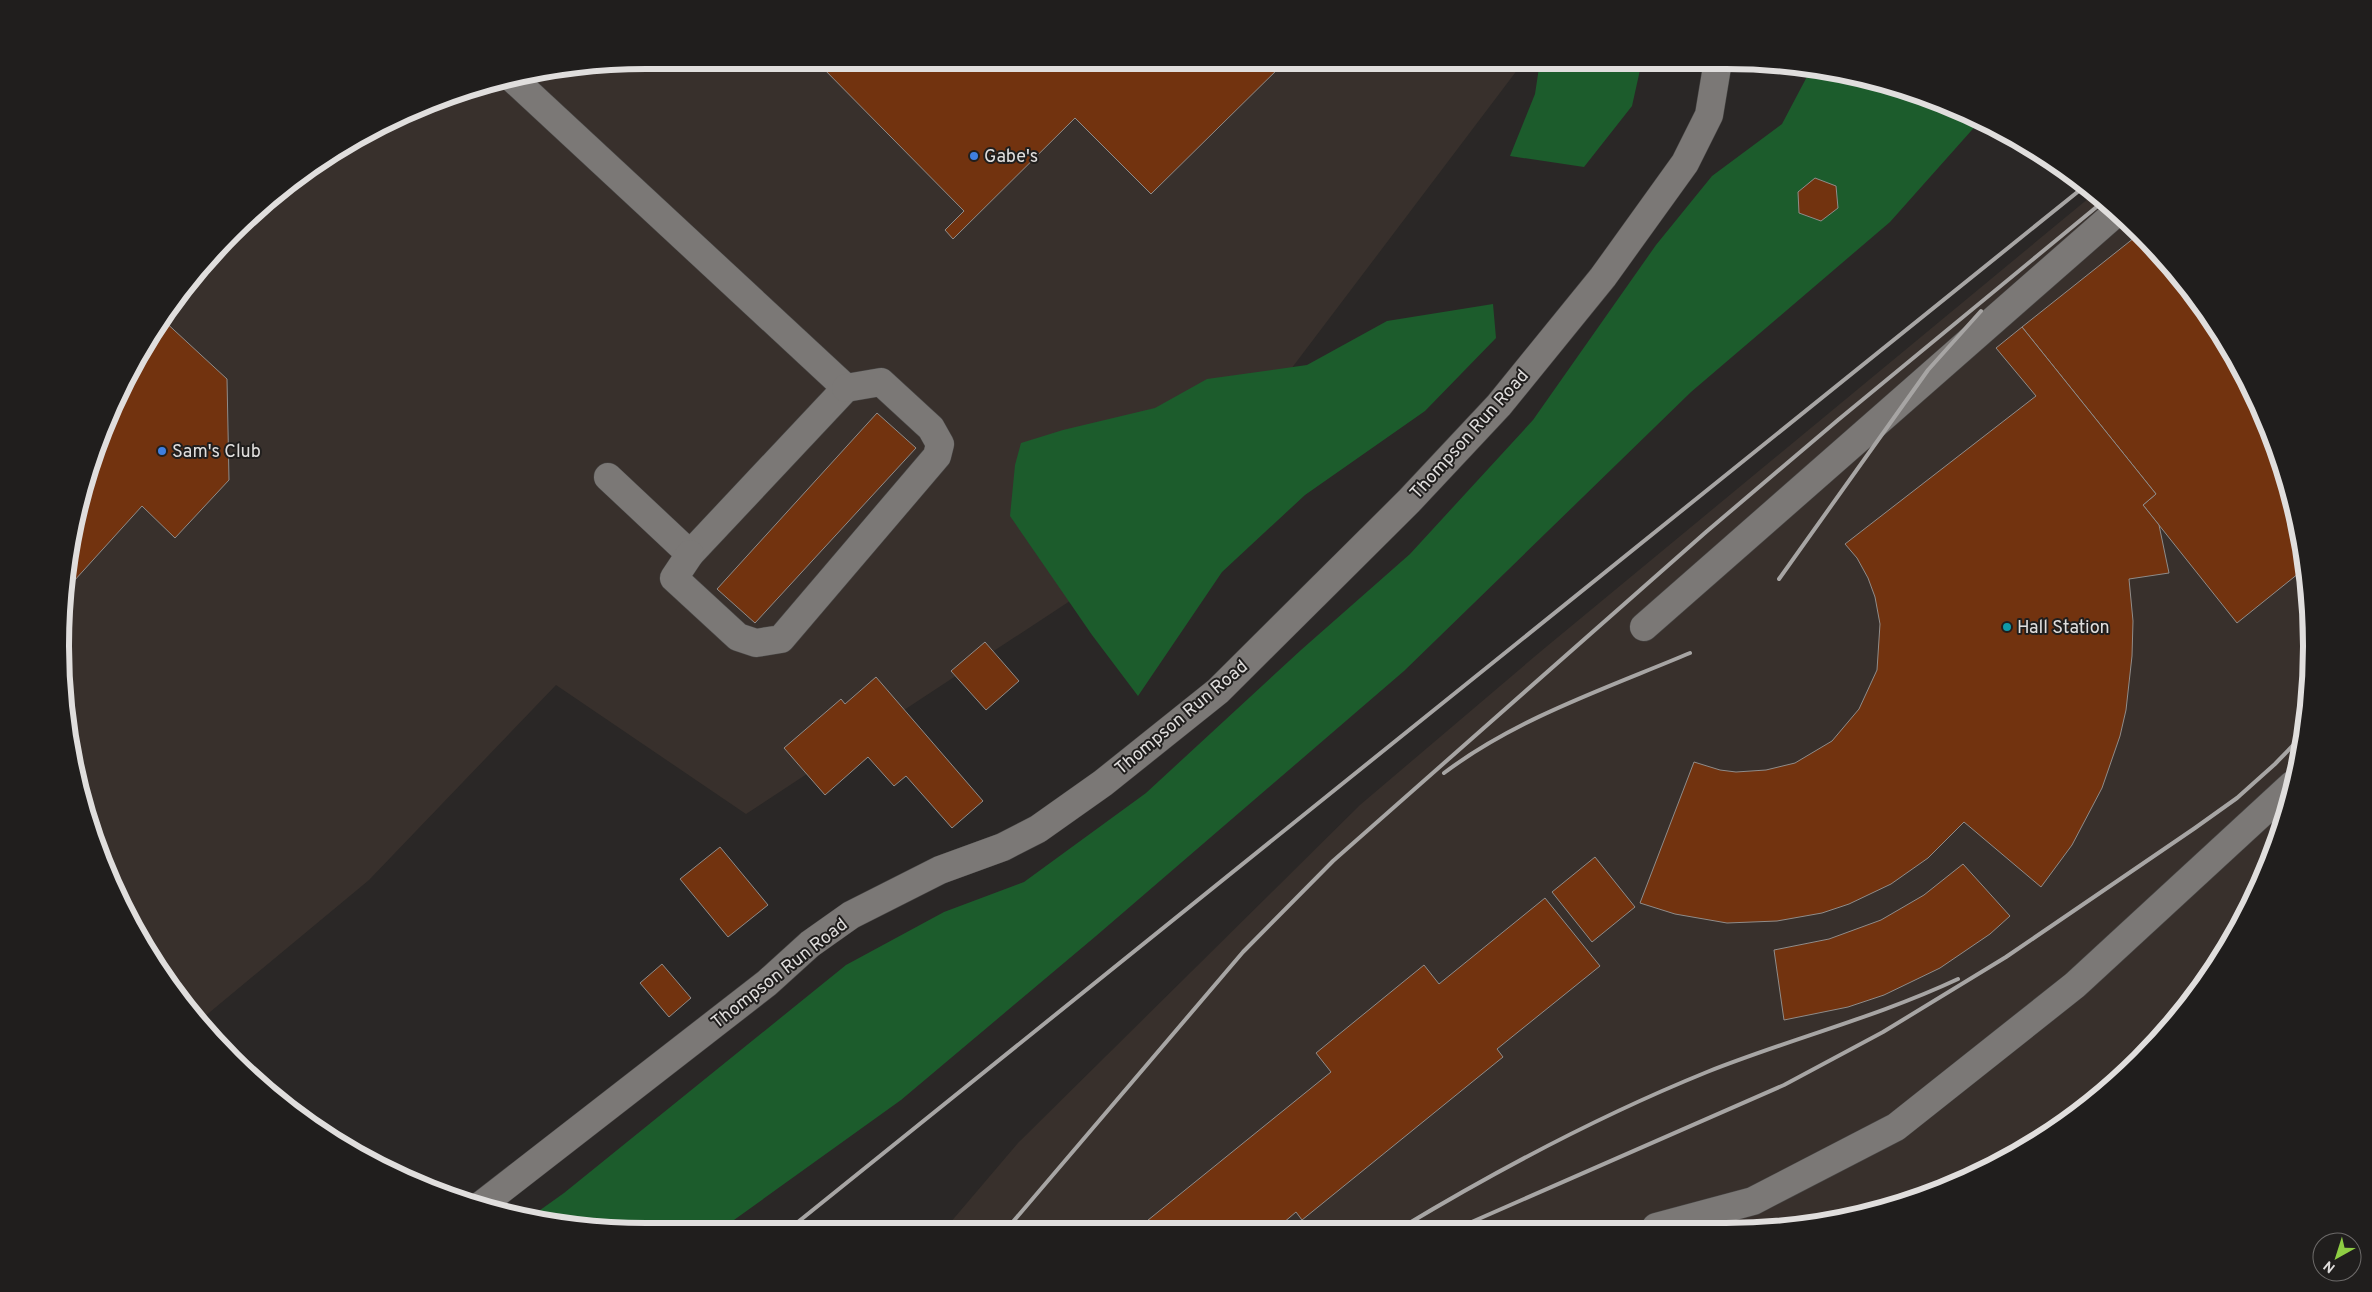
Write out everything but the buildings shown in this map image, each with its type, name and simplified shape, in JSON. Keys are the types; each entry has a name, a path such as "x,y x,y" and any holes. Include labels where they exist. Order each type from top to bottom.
{"street":[{"name":"Thompson Run Road","path":"487,1201 767,983 824,935 851,916 890,894 940,870 1003,847 1038,829 1103,784 1218,691 1409,500 1492,412 1603,277 1685,162 1709,115 1717,69"},
{"path":"518,83 846,388"},
{"path":"1644,627 2112,217"},
{"path":"880,382 930,428 940,444 937,456 781,638 756,643 738,637 674,578 690,554 846,388 880,382"},
{"path":"608,477 690,554"},
{"path":"1675,1223 1753,1202 1896,1127 2075,986 2285,792"}],"shaded area":[{"path":"1518,69 1161,541 746,814 556,685 369,880 204,1017 166,967 146,935 113,867 99,832 88,795 80,759 70,684 70,608 80,533 99,460 128,391 166,325 212,265 265,212 325,166 391,128 460,99 533,80 608,70"},
{"path":"2089,198 2107,212 2160,265 2206,325 2244,391 2273,460 2284,497 2292,533 2302,608 2302,684 2292,759 2284,795 2273,832 2259,867 2226,935 2206,967 2160,1027 2107,1080 2047,1126 1981,1164 1912,1193 1875,1204 1839,1212 1764,1222 950,1223 1018,1143 1360,805 1540,652"}],"green space":[{"path":"1539,69 1640,69 1632,106 1584,167 1510,156 1535,94"},
{"path":"1808,75 1875,88 1912,99 1976,126 1890,222 1691,392 1404,671 1096,936 901,1100 730,1223 608,1222 537,1213 564,1193 846,965 944,912 1024,882 1146,793 1301,650 1410,554 1533,420 1656,245 1712,176 1782,124"},
{"path":"1493,304 1496,338 1425,411 1305,495 1222,572 1138,696 1092,635 1010,516 1015,465 1021,443 1063,430 1155,408 1207,379 1307,365 1387,321"}],"railway":[{"path":"797,1223 2080,190"},
{"path":"1012,1223 1243,952 1333,861 1706,532 1838,420 2099,205"},
{"path":"1779,579 1928,370 1981,311"},
{"path":"1444,773 1472,753 1532,720 1690,653"},
{"path":"1469,1223 1784,1085 1883,1032 2006,957 2195,828 2237,798 2294,744"},
{"path":"1410,1223 1513,1164 1628,1106 1738,1060 1896,1005 1958,979"}],"place":[{"name":"Gabe's","path":"974,156"},
{"name":"Sam's Club","path":"162,451"},
{"name":"Hall Station","path":"2007,627"}]}
